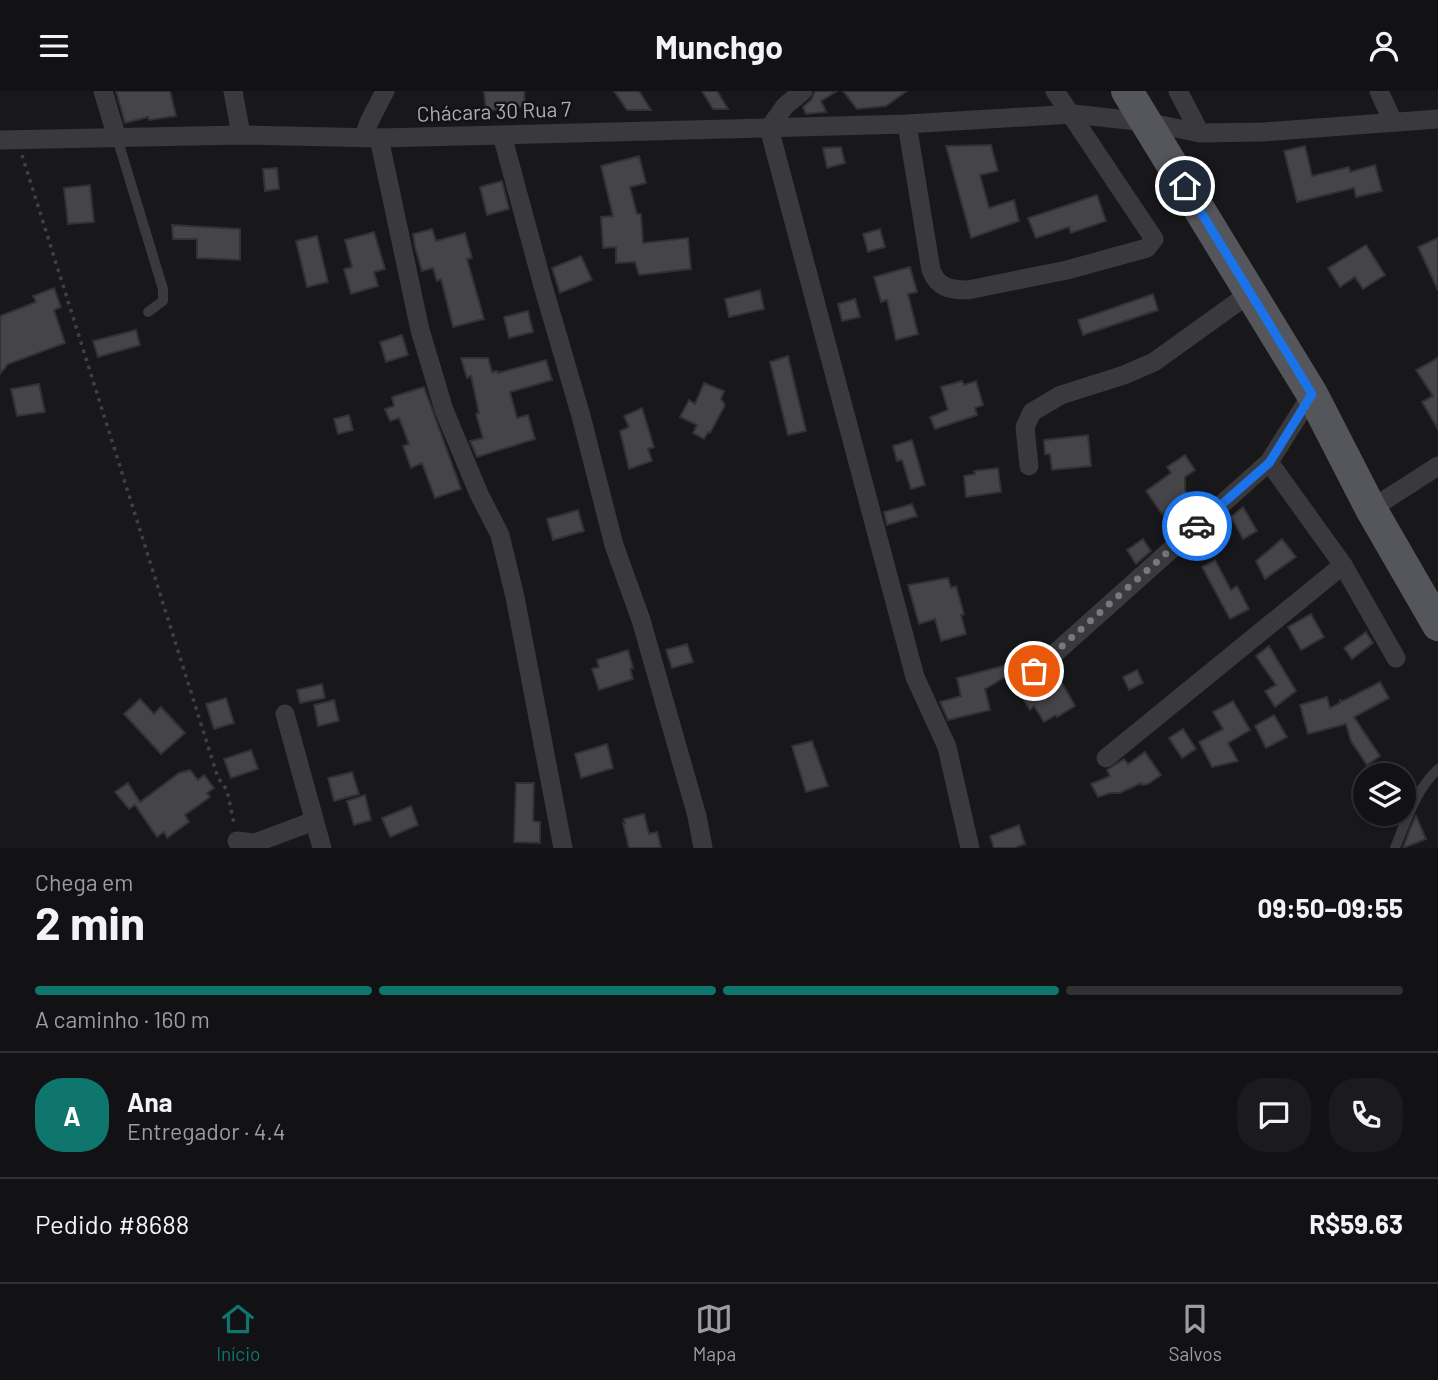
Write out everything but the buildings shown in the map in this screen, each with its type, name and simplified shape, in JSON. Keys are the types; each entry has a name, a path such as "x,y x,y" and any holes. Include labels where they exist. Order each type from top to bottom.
{"main road":[{"path":"1128,91 1312,394 1371,509 1438,625"}],"street":[{"path":"103,91 117,138"},
{"path":"233,91 241,135"},
{"path":"385,91 372,138 420,330 444,410 474,484 500,535 515,597 562,848"},
{"path":"803,91 785,106 769,128 915,677 947,747 970,848"},
{"path":"907,124 931,270 935,280 942,286 953,290 968,290 1068,270 1147,248 1154,239 1073,114 1055,91"},
{"path":"1178,91 1200,134"},
{"path":"1379,91 1393,122"},
{"name":"Chácara 30 Rua 7","path":"9,140 241,135 372,138 502,135 907,124 1073,114 1146,122 1200,134 1438,119"},
{"path":"502,135 581,416 614,545 641,620 698,816 703,848"},
{"path":"1029,465 1025,427 1032,412 1061,395 1124,375 1154,362 1250,293"},
{"path":"1034,671 1269,463 1312,394"},
{"path":"1269,463 1343,565 1396,659"},
{"path":"1371,509 1438,465"},
{"path":"1106,758 1343,565"},
{"path":"285,714 322,848"},
{"path":"237,841 255,843 314,821"}],"lane":[{"path":"117,138 163,289 163,300 148,312"},
{"path":"1395,848 1409,809 1427,779 1438,769"}],"path":[{"path":"9,140 218,778 227,790 237,841"}],"way so far":[{"path":"1034,671 1197,526"}],"route":[{"path":"1185,186 1312,394 1269,463 1197,526"}]}
